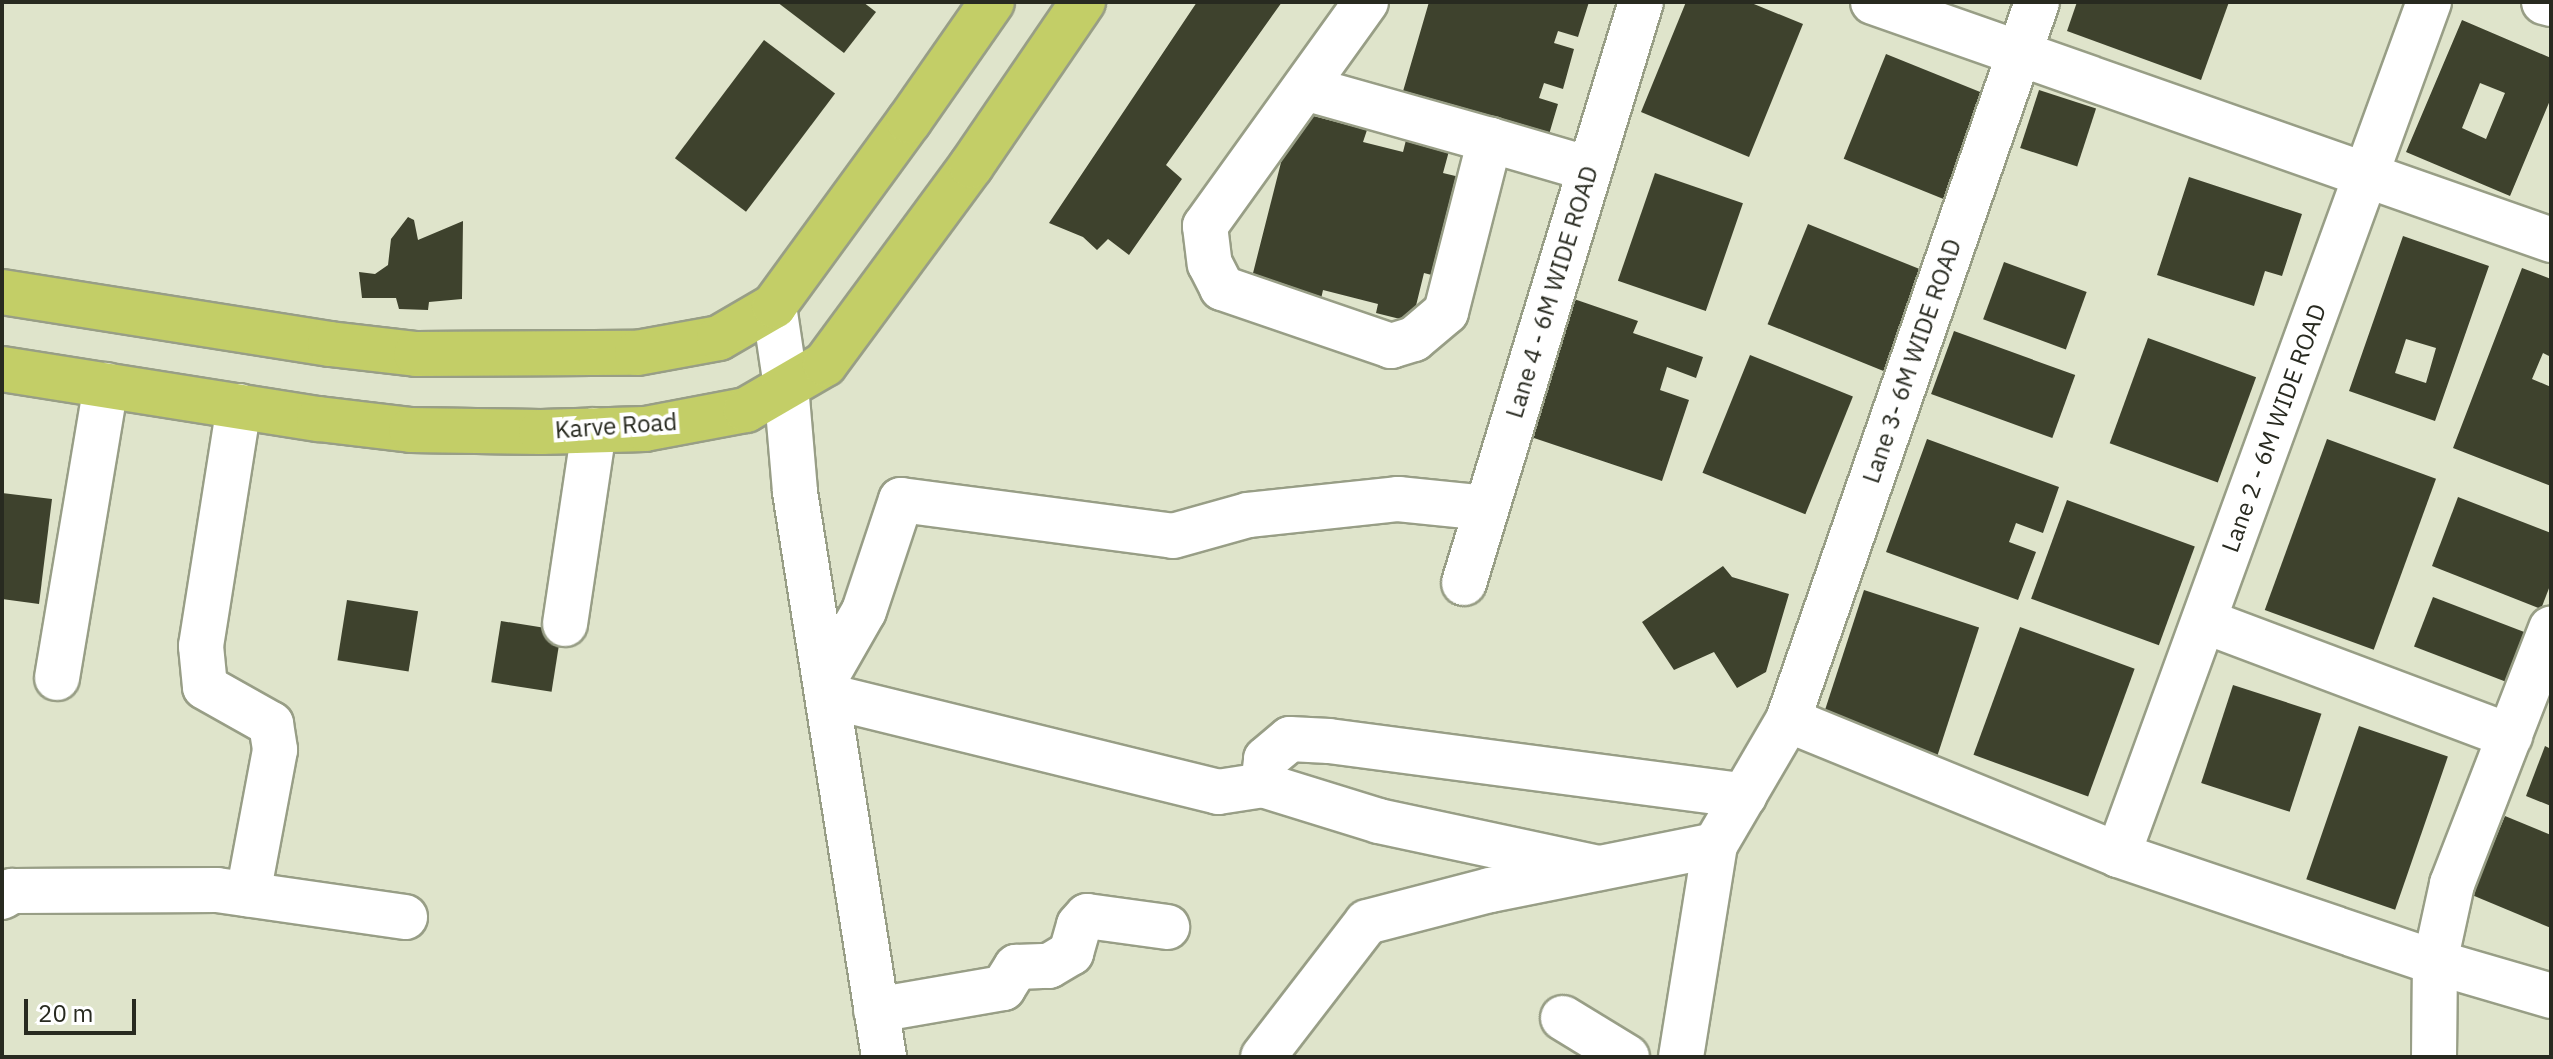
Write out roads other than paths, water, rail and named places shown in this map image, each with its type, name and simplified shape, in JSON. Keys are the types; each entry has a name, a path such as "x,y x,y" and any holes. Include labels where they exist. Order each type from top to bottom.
{"main road":[{"path":"2,292 330,344 432,354 637,353 719,338 774,306 992,2"},
{"name":"Karve Road","path":"2,369 411,430 645,429 746,410 825,364 971,166 1083,2"}],"street":[{"path":"1366,2 1205,226 1210,264 1222,288 1391,346 1414,339 1446,312 1490,140"},
{"name":"Lane 4 - 6M WIDE ROAD","path":"1464,583 1641,2"},
{"path":"1873,2 2551,240"},
{"name":"Lane 3- 6M WIDE ROAD","path":"1715,845 1788,720 2037,2"},
{"name":"Lane 2 - 6M WIDE ROAD","path":"2118,855 2429,2"},
{"path":"2544,2 2551,4"},
{"path":"1305,88 1590,169"},
{"path":"774,306 786,386 795,492 884,1057"},
{"path":"57,678 106,385"},
{"path":"239,406 201,646 205,687 271,724 275,750 248,894"},
{"path":"565,624 594,430"},
{"path":"826,687 864,611 901,500 1173,536 1248,515 1398,499 1487,508"},
{"path":"2204,621 2510,736"},
{"path":"2434,1057 2435,962 2452,884 2510,736 2540,692 2551,629"},
{"path":"826,687 1218,792 1263,785 1379,821 1598,868"},
{"path":"1788,720 2118,855 2435,962 2551,996"},
{"path":"1263,785 1266,759 1290,739 1329,741 1744,796"},
{"path":"1263,1057 1367,922 1490,890 1715,845 1681,1057"},
{"path":"2,897 12,891 217,890 405,917"},
{"path":"876,1010 1003,988 1016,967 1049,966 1071,953 1079,925 1087,916 1167,927"},
{"path":"1563,1018 1627,1057"}]}
